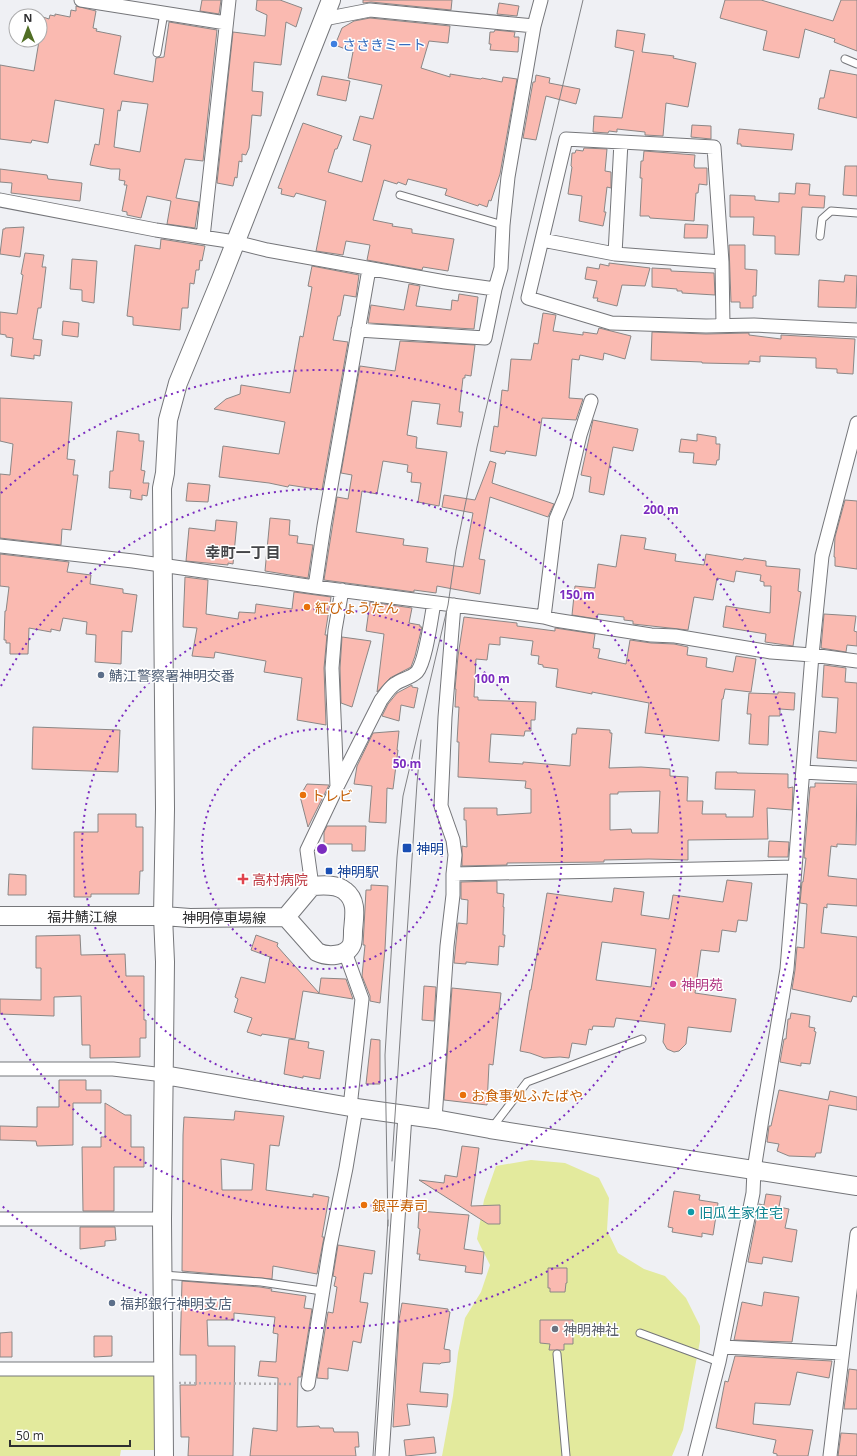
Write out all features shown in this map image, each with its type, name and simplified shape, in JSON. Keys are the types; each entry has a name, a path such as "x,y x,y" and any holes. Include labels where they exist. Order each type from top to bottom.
{"street":[{"path":"81,0 109,2 226,23"},
{"path":"203,237 229,0"},
{"path":"164,1455 162,1376 162,1219 165,962 163,916 165,809 162,488 165,473 168,420 178,383 331,0"},
{"path":"358,330 486,338 495,289 501,268 503,225 508,176 534,26 540,0"},
{"path":"324,19 370,10 534,26"},
{"path":"722,325 722,262 714,147 566,139 528,298 611,323 722,325 754,325 857,330"},
{"path":"615,254 621,142"},
{"path":"0,200 156,230 235,242 267,250 369,269 495,289"},
{"path":"542,240 615,254 722,262"},
{"path":"315,587 324,526 369,269"},
{"path":"544,616 556,519 566,495 580,435 591,401"},
{"path":"695,1456 719,1362 753,1193 754,1170 787,969 812,655 822,556 853,456 857,423"},
{"path":"0,546 163,565 434,603 544,616 562,621 651,635 675,636 771,652 812,655 857,661"},
{"path":"337,787 332,668 335,630 342,590"},
{"path":"308,1384 322,1291 346,1168 353,1107 362,998 345,952 352,944 355,910 354,901 345,890 331,885 312,886 307,850 381,700 389,690 396,684 409,678 420,666 434,603"},
{"path":"435,1119 455,855 453,840 441,806 445,717 454,605"},
{"path":"803,772 857,774"},
{"path":"453,874 795,867"},
{"name":"神明停車場線","path":"286,917 312,886"},
{"name":"福井鯖江線","path":"0,916 163,916"},
{"name":"神明停車場線","path":"163,916 190,918 286,917 317,952 328,955 336,955 345,952"},
{"path":"0,1069 113,1069 164,1075 490,1129 857,1186"},
{"path":"382,1456 405,1115"},
{"path":"0,1219 162,1219"},
{"path":"830,1456 857,1234"},
{"path":"722,1347 842,1353"},
{"path":"0,1369 162,1376"}],"lane":[{"path":"157,53 164,13"},
{"path":"845,59 857,64"},
{"path":"400,195 503,225"},
{"path":"820,236 822,219 832,211 857,213"},
{"path":"490,1129 528,1082 642,1039"},
{"path":"162,1275 261,1282 322,1291"},
{"path":"640,1333 719,1362"},
{"path":"557,1354 566,1456"}],"path":[{"path":"162,1376 308,1384"}],"green space":[{"path":"531,1160 565,1163 599,1178 609,1198 607,1230 618,1253 644,1269 665,1276 686,1298 700,1326 700,1341 683,1430 672,1456 442,1456 465,1318 481,1292 490,1265 477,1239 484,1200 496,1166"},
{"path":"0,1376 158,1376 158,1450 121,1450 120,1456 0,1456"}],"building":[{"path":"202,0 221,0 219,14 200,11"},
{"path":"257,0 280,0 302,8 296,27 286,22 281,65 254,62 252,91 263,92 261,116 252,115 249,148 246,155 242,154 242,162 239,161 237,178 235,177 233,186 217,183 233,32 265,36 267,15 256,10"},
{"path":"363,0 452,0 451,10 371,2 363,3"},
{"path":"725,0 761,0 833,21 841,0 857,0 857,51 834,42 835,39 805,29 799,58 763,50 767,31 720,18"},
{"path":"499,3 519,6 517,16 497,14"},
{"path":"76,6 96,11 93,28 97,29 96,31 121,36 114,74 153,82 156,58 164,57 169,22 217,30 203,161 185,159 176,198 199,202 195,228 167,224 171,201 147,196 141,218 127,215 127,212 122,211 127,185 124,185 125,181 119,180 120,169 90,165 95,144 99,145 104,109 55,100 48,143 32,140 31,143 0,139 0,65 34,71 38,48 48,48 48,19 50,15 55,16 55,14 70,17 71,10 76,11","holes":["122,101 148,104 140,152 114,147 118,110 120,111"]},
{"path":"370,18 450,26 448,43 429,41 421,68 450,77 450,74 502,82 503,77 517,79 500,174 491,201 489,200 487,207 479,204 478,206 445,195 447,189 408,179 406,185 384,180 373,220 393,224 392,226 412,229 412,233 454,239 448,271 423,267 422,270 367,260 370,245 346,241 343,255 316,251 326,201 296,193 294,197 281,194 282,189 278,188 303,123 342,136 337,149 335,149 328,172 362,182 371,145 353,140 360,116 373,119 382,85 348,78 353,52 335,45 342,28 354,21"},
{"path":"495,30 515,32 514,37 519,37 518,52 490,50 490,32 494,32"},
{"path":"617,30 645,34 642,52 674,56 673,58 696,63 688,107 666,103 663,136 645,135 645,132 617,129 617,132 593,132 594,116 622,118 634,51 615,47"},
{"path":"830,70 857,75 857,118 818,109 820,98 824,98"},
{"path":"536,75 550,78 549,83 580,89 576,104 546,96 536,140 523,138 533,82 535,82"},
{"path":"322,76 350,81 346,101 317,95"},
{"path":"692,125 711,126 711,139 691,137"},
{"path":"739,129 794,134 792,150 741,146 741,144 737,144"},
{"path":"584,148 607,149 605,171 611,172 611,188 607,187 604,212 606,212 603,226 579,221 582,196 568,194 572,167 572,153 575,153 576,150 583,151"},
{"path":"644,151 695,155 695,168 707,168 707,185 699,184 698,193 696,193 694,221 640,216 642,178 640,178 641,161 643,161"},
{"path":"845,166 857,166 857,196 843,195"},
{"path":"0,169 47,175 48,179 82,183 80,201 11,193 12,183 0,182"},
{"path":"796,183 810,184 809,195 825,196 824,208 802,207 799,255 775,254 775,236 753,235 754,217 730,217 730,195 755,196 755,200 779,202 779,193 795,194"},
{"path":"685,224 708,225 707,238 684,238"},
{"path":"24,227 20,257 0,254 3,229"},
{"path":"161,239 205,246 202,261 200,260 199,270 196,270 194,284 190,283 188,308 182,308 180,330 133,325 133,317 127,316 135,245 160,249"},
{"path":"729,245 745,245 745,269 757,270 756,296 753,296 753,308 740,308 740,302 731,302"},
{"path":"25,253 44,255 42,267 46,267 41,308 38,308 33,339 42,340 40,356 34,355 34,359 11,356 13,338 0,334 0,312 17,314 23,275 21,274"},
{"path":"72,259 97,261 94,303 82,301 82,290 70,289"},
{"path":"609,263 650,268 645,286 622,285 617,306 597,301 598,298 593,298 597,281 585,279 587,267 599,269 600,264 609,266"},
{"path":"312,266 359,275 356,297 344,295 333,340 348,342 322,490 289,485 288,487 269,483 219,477 223,446 279,454 285,422 214,409 226,399 240,394 241,385 290,393 300,336 303,337 312,287 308,286"},
{"path":"652,268 671,269 671,271 714,273 715,295 682,293 682,291 677,291 677,289 652,287"},
{"path":"845,275 857,276 856,308 818,307 819,280 844,282"},
{"path":"409,284 420,286 416,306 451,310 452,300 458,301 459,294 478,297 474,329 368,323 371,305 404,310"},
{"path":"543,313 556,315 553,331 583,335 583,332 597,334 599,328 631,336 625,359 604,353 603,360 580,355 579,360 572,359 569,398 583,399 576,420 542,418 536,456 506,451 505,454 490,451 494,426 498,427 502,390 508,391 511,359 531,360 534,343 538,344"},
{"path":"63,321 79,323 78,337 62,335"},
{"path":"652,332 706,334 749,333 749,335 781,339 781,335 855,339 853,374 837,373 837,369 816,368 816,358 760,356 760,362 749,361 749,364 651,360"},
{"path":"400,341 475,345 471,376 465,375 465,378 463,378 459,412 463,412 461,427 437,424 440,404 412,401 407,435 417,437 416,448 447,452 439,506 418,502 421,483 411,482 412,473 407,472 408,465 383,461 377,494 362,491 356,532 404,539 403,545 428,548 426,562 463,567 473,513 442,507 444,495 475,500 490,461 496,463 492,483 554,504 548,517 490,497 479,559 485,560 480,594 437,586 436,593 414,590 414,592 324,580 337,497 348,499 352,475 341,473 360,366 395,371"},
{"path":"0,398 72,402 67,459 75,460 73,475 78,475 71,530 62,529 61,545 0,538 0,474 10,475 13,444 0,441"},
{"path":"593,420 638,429 633,451 613,447 604,495 589,492 591,477 581,475"},
{"path":"117,431 139,434 139,441 144,441 141,470 145,471 143,483 149,483 147,496 142,495 142,500 130,498 131,490 109,488 110,471 113,471"},
{"path":"697,434 716,437 716,444 720,444 719,460 717,460 716,465 693,463 694,453 679,452 681,439 697,441"},
{"path":"188,483 210,485 208,502 186,501"},
{"path":"845,500 857,501 857,569 835,566 835,537"},
{"path":"270,518 290,520 289,535 298,536 297,543 313,545 308,578 265,571"},
{"path":"216,520 237,522 233,564 228,563 228,565 186,561 189,528 215,531"},
{"path":"621,535 646,538 644,549 676,554 675,561 704,565 706,554 743,560 744,558 766,561 766,566 800,569 798,591 801,592 793,646 765,642 766,634 723,627 726,606 770,613 771,586 764,586 764,582 760,581 761,575 736,571 734,582 717,578 713,600 694,597 688,630 633,624 633,621 624,620 624,617 598,614 597,619 572,615 575,586 595,588 598,564 616,567"},
{"path":"0,554 69,562 67,572 91,575 90,584 123,589 123,593 137,595 132,632 122,631 121,664 95,662 96,635 86,634 87,622 63,618 60,631 51,629 51,632 29,628 28,654 10,654 10,643 6,643 6,640 4,640 5,611 9,587 0,586"},
{"path":"185,577 208,580 206,614 238,619 239,612 255,613 256,604 292,609 294,592 331,597 325,635 327,635 324,668 326,725 297,720 302,678 264,672 266,661 215,652 214,658 192,656 197,628 183,627"},
{"path":"370,602 412,608 409,623 420,625 420,627 422,627 411,667 390,678 377,692 384,634 366,631"},
{"path":"824,614 856,616 854,631 857,632 857,646 847,645 846,652 821,648"},
{"path":"464,617 517,623 517,626 555,631 555,628 595,634 593,648 600,649 598,658 626,664 630,640 674,644 688,647 687,655 707,658 706,667 733,672 736,656 756,659 751,692 725,689 722,699 719,741 645,733 649,703 556,687 558,669 543,667 543,665 538,664 539,656 531,655 533,641 500,637 500,645 489,644 487,660 476,659 474,697 478,697 478,700 536,702 535,720 531,720 531,731 525,731 524,736 491,734 489,762 523,764 523,762 570,766 572,734 576,734 577,728 610,730 610,733 612,733 609,768 641,767 670,769 670,776 688,777 687,801 703,801 702,814 726,814 726,817 753,817 755,790 715,789 716,772 788,774 788,788 793,787 792,810 767,808 768,839 688,840 688,860 604,860 604,862 507,863 507,865 462,866 462,846 467,847 464,808 497,808 497,815 531,813 531,789 525,788 526,781 458,777 459,742 457,742 459,707 455,707 455,689","holes":["660,791 658,833 632,833 631,829 610,830 610,794 618,794 618,792"]},
{"path":"342,637 371,641 352,707 341,703 340,668"},
{"path":"824,665 846,668 845,682 857,683 857,761 817,758 819,731 836,733 838,698 822,697"},
{"path":"412,685 412,687 418,688 414,708 401,705 399,721 382,716 388,704 397,693"},
{"path":"778,692 795,693 794,710 780,709 780,716 769,716 768,745 749,744 751,714 747,714 749,693 778,694"},
{"path":"33,727 120,730 118,772 32,769"},
{"path":"399,731 393,789 387,788 386,823 369,822 372,786 354,784 357,766 373,733"},
{"path":"815,783 857,784 856,845 837,844 837,847 831,846 828,876 857,879 857,906 827,904 827,908 824,907 821,933 857,937 857,997 853,996 851,1002 792,989 797,947 804,948 807,904 800,903 806,858 804,858 810,787 815,787"},
{"path":"307,784 329,785 308,827 300,796"},
{"path":"98,814 136,814 136,827 143,827 143,871 140,871 139,894 91,894 91,897 74,897 74,832 98,832"},
{"path":"327,826 366,826 365,851 352,851 352,844 324,844 324,832"},
{"path":"769,841 789,842 788,857 768,857"},
{"path":"9,874 26,875 26,895 8,895"},
{"path":"727,880 752,883 747,921 738,920 736,932 722,930 719,952 701,950 695,993 736,999 731,1032 688,1027 686,1044 679,1051 674,1052 667,1049 663,1042 665,1024 616,1018 614,1027 593,1026 592,1030 589,1029 586,1045 572,1043 569,1058 544,1058 520,1051 547,893 612,902 614,888 644,892 641,915 669,919 673,895 723,902","holes":["602,942 656,949 651,987 596,980"]},
{"path":"497,881 497,893 504,894 503,935 505,935 504,947 499,946 498,965 466,962 466,964 454,963 458,923 467,924 468,900 461,899 461,882"},
{"path":"371,885 388,886 385,949 380,1003 370,1001 370,996 362,976 365,945 363,945 366,890 371,890"},
{"path":"80,935 81,955 125,954 126,976 144,976 144,1020 146,1020 146,1038 140,1038 140,1057 90,1058 90,1045 82,1045 81,996 54,997 54,1016 0,1014 0,999 41,1000 41,968 36,968 36,936"},
{"path":"256,935 278,943 277,946 319,993 321,978 346,979 353,999 303,991 295,1039 262,1034 261,1036 247,1032 252,1018 234,1012 238,999 235,997 241,977 265,983 270,957 251,950"},
{"path":"424,986 436,987 434,1021 422,1020"},
{"path":"452,988 501,993 493,1065 489,1064 487,1105 444,1100"},
{"path":"791,1013 810,1016 809,1027 815,1028 814,1031 816,1032 810,1064 801,1063 801,1066 780,1062 784,1039 786,1039 788,1019 790,1019"},
{"path":"289,1039 309,1042 308,1048 324,1051 320,1079 303,1076 303,1078 284,1074"},
{"path":"371,1039 380,1040 380,1084 366,1084"},
{"path":"59,1080 86,1080 86,1090 101,1090 101,1103 73,1103 73,1145 37,1146 36,1141 0,1140 0,1126 37,1127 37,1107 59,1107"},
{"path":"779,1090 828,1100 830,1091 857,1097 857,1110 829,1105 821,1153 816,1153 815,1157 789,1156 777,1151 779,1144 767,1142 769,1126 771,1126"},
{"path":"105,1103 125,1115 131,1115 131,1147 144,1147 144,1167 114,1167 114,1211 83,1211 82,1147 101,1147 101,1137 105,1137"},
{"path":"235,1111 284,1116 279,1146 270,1145 266,1190 313,1197 313,1194 329,1197 322,1237 324,1237 317,1274 273,1266 272,1279 182,1271 184,1117 234,1120","holes":["221,1159 254,1164 252,1190 222,1190"]},
{"path":"462,1146 479,1148 471,1206 500,1205 500,1224 488,1224 419,1180 444,1183 445,1175 457,1177"},
{"path":"674,1191 700,1195 699,1200 718,1203 713,1235 702,1233 702,1237 672,1232 673,1228 668,1227"},
{"path":"766,1194 781,1196 779,1207 789,1209 785,1228 797,1230 792,1262 763,1257 762,1264 748,1262 759,1204 764,1205"},
{"path":"419,1211 469,1215 464,1249 484,1252 482,1274 465,1272 466,1266 419,1260 420,1254 417,1254 420,1229 418,1228"},
{"path":"80,1227 115,1227 116,1240 105,1241 105,1246 80,1249"},
{"path":"338,1245 375,1251 372,1274 364,1273 360,1302 368,1303 361,1343 353,1341 348,1371 328,1368 328,1379 317,1378 328,1312 333,1313 337,1287 334,1286 336,1277 333,1276"},
{"path":"548,1268 567,1268 567,1283 565,1292 550,1292 550,1288 548,1288"},
{"path":"182,1281 260,1287 272,1289 271,1291 306,1296 304,1308 312,1309 301,1377 298,1377 297,1427 319,1426 320,1428 333,1428 334,1432 358,1432 359,1447 355,1447 356,1456 250,1456 253,1428 277,1431 278,1378 258,1376 260,1361 276,1362 278,1334 273,1333 275,1317 234,1313 234,1320 207,1320 208,1346 235,1346 233,1456 188,1456 189,1437 181,1437 180,1385 196,1385 196,1355 180,1355"},
{"path":"764,1292 799,1297 792,1342 734,1340 742,1302 762,1306"},
{"path":"402,1303 448,1309 450,1312 444,1349 450,1350 450,1362 440,1364 423,1363 420,1392 448,1394 447,1407 407,1404 410,1425 393,1427 399,1320"},
{"path":"540,1320 573,1320 573,1344 564,1344 564,1350 549,1350 550,1344 540,1343"},
{"path":"12,1332 12,1357 0,1357 0,1333"},
{"path":"94,1336 112,1336 112,1356 94,1357"},
{"path":"735,1356 832,1361 829,1378 797,1372 790,1405 755,1403 753,1424 813,1430 808,1456 777,1456 777,1454 773,1453 776,1440 716,1428 725,1381 728,1382"},
{"path":"849,1369 857,1370 857,1409 844,1409"},
{"path":"841,1433 857,1434 857,1456 838,1456"},
{"path":"434,1437 436,1453 406,1456 404,1440"}],"tram line":[{"path":"388,1226 385,1055 397,857 403,796 448,605 456,550 477,447 583,0"},
{"path":"392,1161 421,740"},
{"path":"373,1456 388,1220"}],"place":[{"name":"ささきミート","path":"334,44"},
{"name":"紅びょうたん","path":"307,607"},
{"name":"鯖江警察署神明交番","path":"101,675"},
{"name":"トレビ","path":"303,795"},
{"name":"神明","path":"407,848"},
{"name":"神明駅","path":"329,871"},
{"name":"高村病院","path":"243,879"},
{"name":"神明苑","path":"673,984"},
{"name":"お食事処ふたばや","path":"463,1095"},
{"name":"銀平寿司","path":"364,1205"},
{"name":"旧瓜生家住宅","path":"691,1212"},
{"name":"福邦銀行神明支店","path":"112,1303"},
{"name":"神明神社","path":"555,1329"}],"district":[{"name":"幸町一丁目","path":"243,552"}]}
